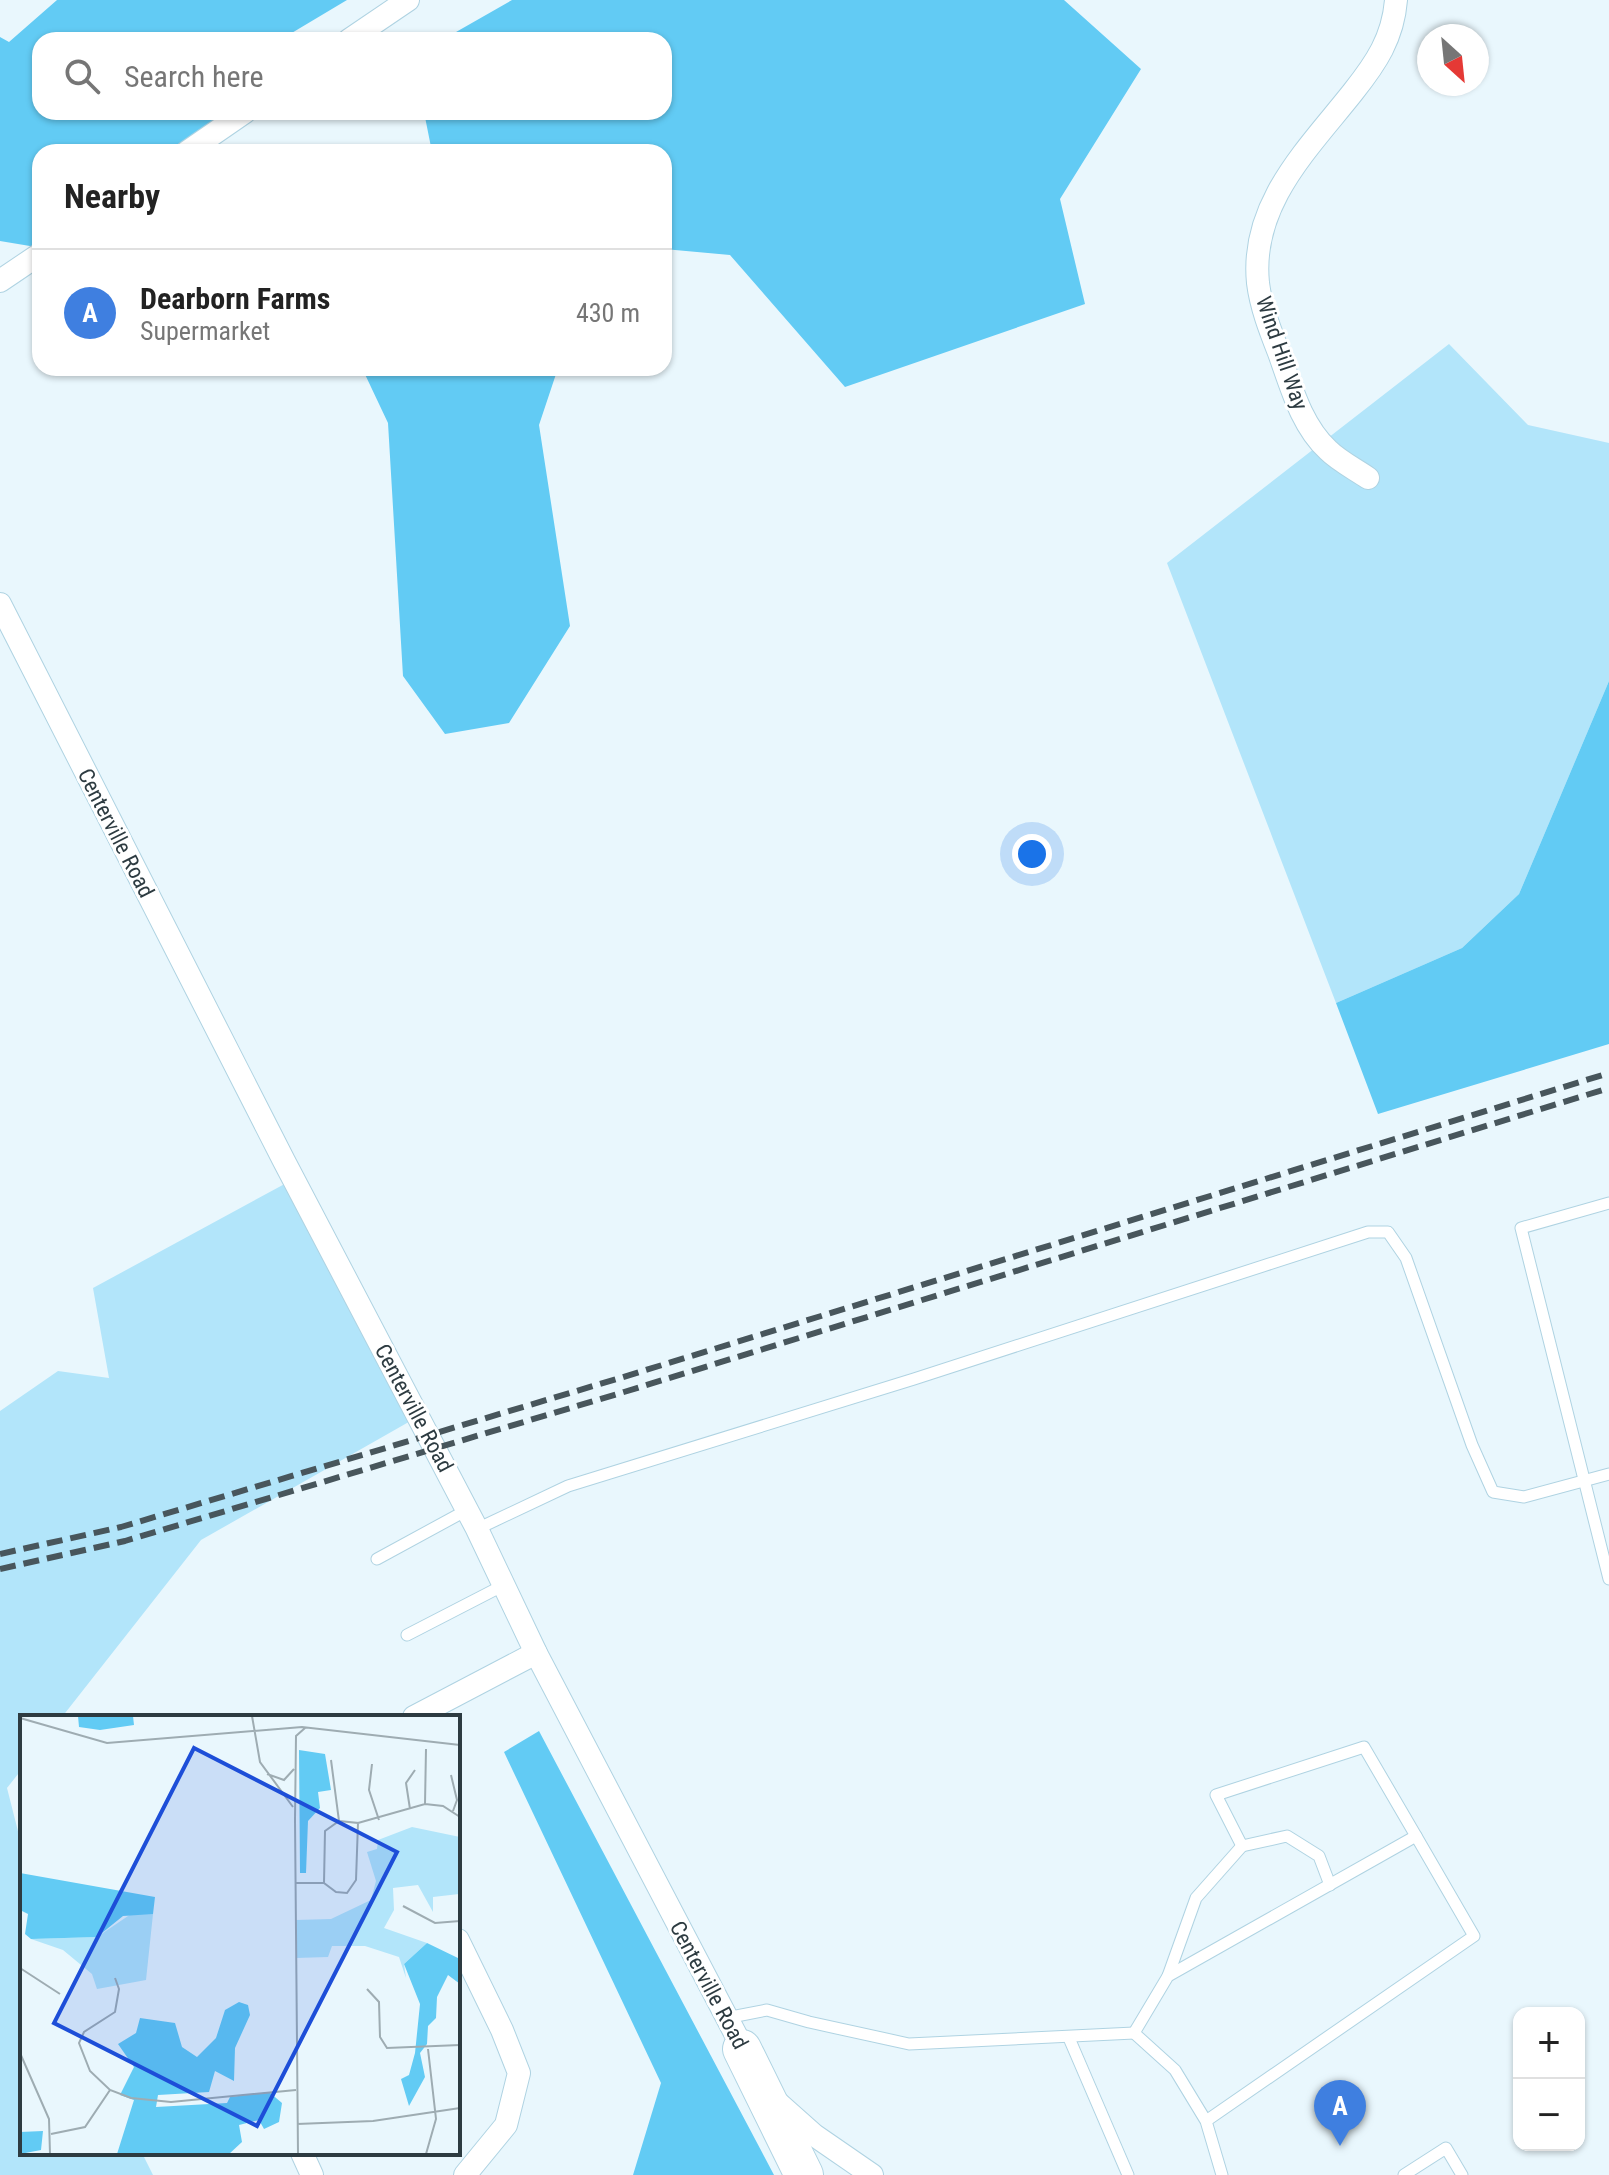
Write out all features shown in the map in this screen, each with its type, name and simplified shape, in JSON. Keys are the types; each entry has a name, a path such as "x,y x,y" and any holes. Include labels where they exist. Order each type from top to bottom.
{"highway":[{"path":"734,2034 804,2175"}],"street":[{"path":"361,32 408,0"},
{"name":"Wind Hill Way","path":"1368,478 1328,450 1307,423 1263,310 1257,262 1263,222 1278,189 1373,67 1389,38 1396,0"},
{"path":"199,144 233,120"},
{"path":"1,281 32,260"},
{"name":"Centerville Road","path":"0,604 734,2034 773,2099 814,2135 872,2175"},
{"path":"418,1715 536,1653"},
{"path":"460,1944 502,2030 519,2073 506,2125 465,2175"},
{"path":"303,2155 312,2175"}],"lane":[{"path":"1609,1203 1521,1228 1609,1579"},
{"path":"377,1559 472,1519 568,1486 914,1379 1368,1232 1388,1232 1406,1258 1472,1445 1493,1492 1524,1497 1609,1474"},
{"path":"407,1635 504,1585"},
{"path":"1206,2121 1474,1936 1364,1747 1216,1795 1242,1846"},
{"path":"1134,2033 1168,1976 1196,1898 1242,1846 1287,1836 1319,1856 1330,1885"},
{"path":"1168,1976 1416,1836"},
{"path":"734,2034 767,2010 909,2044 1134,2033 1175,2070 1206,2121 1222,2175"},
{"path":"1069,2038 1128,2175"},
{"path":"1404,2175 1446,2148 1462,2175"}],"shaded area":[{"path":"57,0 347,0 293,32 32,32 32,120 227,120 191,144 32,144 32,246 0,241 0,37 9,42"},
{"path":"512,0 1064,0 1141,69 1060,199 1085,304 845,387 730,255 672,250 672,144 430,144 426,120 672,120 672,32 456,32"},
{"path":"1449,344 1528,425 1609,443 1609,681 1519,894 1462,948 1336,1003 1167,563"},
{"path":"366,376 555,376 539,425 570,626 509,723 445,734 403,676 388,423"},
{"path":"1609,681 1609,1044 1378,1114 1336,1003 1462,948 1519,894"},
{"path":"292,1180 414,1419 201,1540 64,1715 20,1715 20,1772 7,1788 20,1839 20,2155 143,2155 153,2175 0,2175 0,1411 58,1371 109,1378 93,1288"},
{"path":"539,1731 774,2175 633,2175 661,2083 504,1752"}],"railway":[{"path":"0,1554 121,1527 620,1378 1609,1073"},
{"path":"0,1569 125,1541 624,1392 1609,1088"}],"place":[{"name":"Dearborn Farms","path":"1340,2146"}]}
